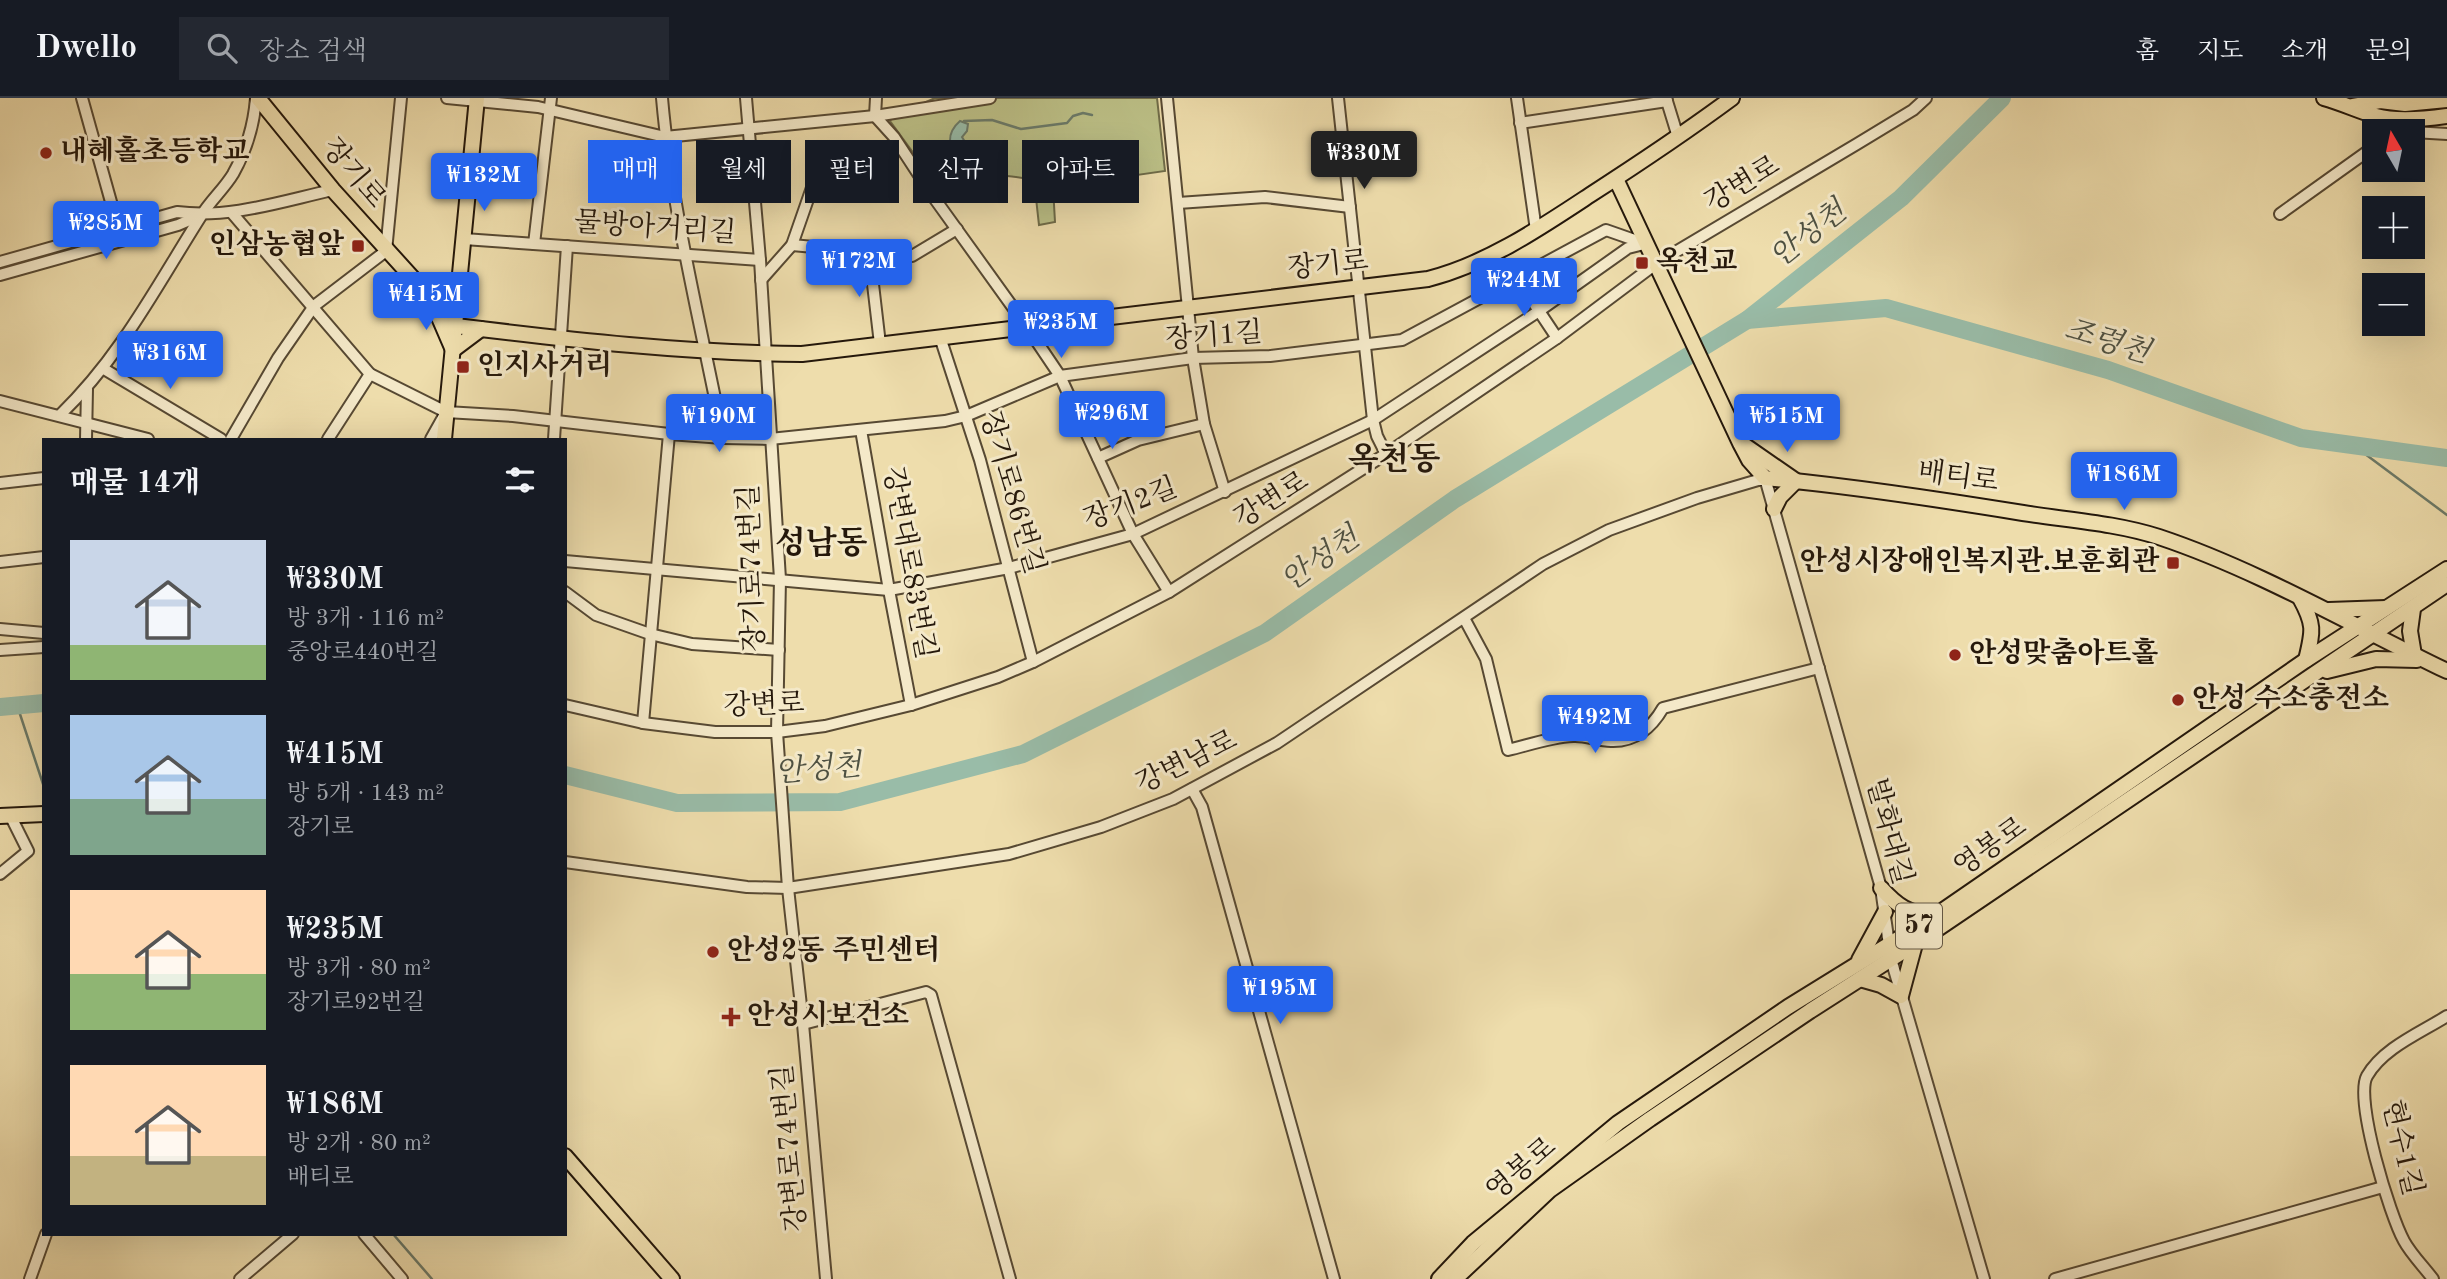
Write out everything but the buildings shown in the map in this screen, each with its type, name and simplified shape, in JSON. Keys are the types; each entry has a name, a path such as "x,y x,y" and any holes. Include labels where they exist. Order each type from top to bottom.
{"main road":[{"name":"장기로","path":"257,98 386,251 456,326 561,339 766,354 802,354 1428,279 1456,272 1536,230 1678,137 1732,98"},
{"path":"2324,98 2353,106 2382,119"},
{"path":"444,438 477,99"},
{"path":"2353,106 2380,101 2405,104 2447,100"},
{"path":"2426,122 2447,116"},
{"path":"1616,178 1740,443 1754,457 1796,481 1780,497 1774,509"},
{"path":"453,350 431,299 460,286"},
{"path":"453,350 481,329"},
{"path":"1754,457 1765,478"},
{"name":"배티로","path":"1765,478 1972,505 2156,536 2327,610 2447,671"},
{"name":"영봉로","path":"1438,1279 1473,1243 1544,1182 1618,1124 1788,1007 1932,918 2306,660 2447,569"},
{"name":"영봉로","path":"1455,1279 1550,1190 1650,1119 2447,584"},
{"path":"2300,598 2313,631 2306,660"},
{"path":"2327,610 2387,608"},
{"path":"2309,677 2352,663 2376,659 2420,658 2410,631 2413,609"},
{"path":"5,816 39,814"},
{"path":"1881,888 1905,910 1932,918"},
{"path":"1858,963 1885,912"},
{"path":"1860,979 1881,985 1901,996 1914,944"},
{"path":"567,1158 671,1279"}],"street":[{"path":"82,98 118,228"},
{"path":"60,415 104,369 171,268 202,215 232,175 255,116 257,98"},
{"path":"232,438 278,358 314,306 386,251 401,98"},
{"path":"447,98 477,99 550,110 665,137 875,116 990,98"},
{"path":"534,244 551,98"},
{"path":"662,98 665,137 723,438"},
{"name":"장기로74번길","path":"746,98 760,260 780,579 777,735 786,863"},
{"path":"876,98 875,116 894,136 1060,376 1133,534 1169,592"},
{"path":"1167,98 1193,358 1204,424 1225,492"},
{"path":"1338,98 1373,421 1386,454"},
{"name":"강변로","path":"567,705 643,723 715,732 777,735 911,705 998,677 1033,662 1169,592 1386,454 1658,267 1869,138 1913,110 1926,98"},
{"path":"1520,122 1667,99 1678,137"},
{"path":"1515,100 1536,230"},
{"path":"2426,131 2447,134"},
{"path":"2280,214 2362,155"},
{"path":"0,262 177,212 202,215 232,212 333,190"},
{"path":"1178,203 1265,197 1350,207"},
{"path":"761,279 792,246 807,203"},
{"path":"232,212 370,374 446,412 432,438"},
{"path":"0,275 178,225 202,215"},
{"path":"792,246 869,250 912,256 957,229"},
{"name":"장기1길","path":"446,412 669,434 770,439 945,421 966,416 1060,376 1193,358 1270,356 1402,340 1606,230 1646,244"},
{"name":"물방아거리길","path":"464,239 760,260"},
{"name":"장기2길","path":"567,561 656,567 889,590 1009,568 1133,534 1373,421 1539,311 1628,248 1646,244"},
{"path":"554,438 567,246"},
{"path":"869,250 880,344"},
{"path":"1514,279 1557,338"},
{"name":"장기로86번길","path":"940,337 966,416 1033,662"},
{"path":"104,369 219,438"},
{"path":"329,438 370,374"},
{"path":"86,438 87,389"},
{"path":"0,401 144,438"},
{"path":"1098,458 1138,440 1204,424"},
{"name":"강변대로83번길","path":"862,430 911,705"},
{"path":"643,723 669,434"},
{"path":"0,483 42,478"},
{"name":"발화대길","path":"1765,478 1881,888 1891,959 1901,996 1984,1279"},
{"name":"강변남로","path":"567,863 747,887 788,888 1009,854 1101,827 1192,789 1277,743 1543,564 1609,530 1698,498 1765,478"},
{"path":"0,562 42,557"},
{"path":"567,593 596,615 650,634 692,644 779,650"},
{"path":"1464,618 1486,659 1508,750 1574,735 1612,741 1623,740 1646,730 1656,721 1663,708 1819,668"},
{"path":"0,629 42,633"},
{"path":"0,650 42,647"},
{"path":"1192,789 1202,807 1334,1279"},
{"path":"0,874 29,851 5,816"},
{"name":"강변로74번길","path":"786,863 825,1279"},
{"path":"803,1024 926,992 931,995 1010,1279"},
{"name":"현수1길","path":"2433,1279 2404,1241 2383,1187 2364,1102 2365,1079 2380,1058 2447,1016"},
{"path":"2055,1279 2383,1187"},
{"path":"30,1279 45,1236"},
{"path":"240,1279 291,1236"},
{"path":"366,1236 402,1279"}],"green space":[{"path":"935,98 1157,98 1165,171 1139,175 1139,140 1022,140 1022,178 1008,176 1008,140 913,140 913,152 890,121 894,116"},
{"path":"1037,203 1054,203 1055,222 1039,225"}],"shaded area":[{"path":"960,121 968,124 962,137 964,140 950,140"}],"waterway":[{"name":"안성천","path":"567,776 677,803 840,802 1023,754 1265,633 1455,499 1747,320 1901,198 2002,98"},
{"path":"964,121 992,120 1021,129 1067,123 1073,116 1083,113 1092,115"},
{"name":"조령천","path":"1747,320 1886,308 2108,370 2301,438 2447,458"},
{"path":"2353,445 2447,515"},
{"name":"안성천","path":"0,707 42,703"},
{"path":"17,705 42,781"},
{"path":"395,1236 432,1279"}],"place":[{"name":"내혜홀초등학교","path":"46,153"},
{"name":"인삼농협앞","path":"358,246"},
{"name":"옥천교","path":"1642,263"},
{"name":"인지사거리","path":"463,367"},
{"name":"안성시장애인복지관.보훈회관","path":"2173,563"},
{"name":"안성맞춤아트홀","path":"1955,655"},
{"name":"안성 수소충전소","path":"2178,700"},
{"name":"안성2동 주민센터","path":"713,952"},
{"name":"안성시보건소","path":"731,1017"}],"district":[{"name":"옥천동","path":"1394,461"},
{"name":"성남동","path":"821,545"}]}
